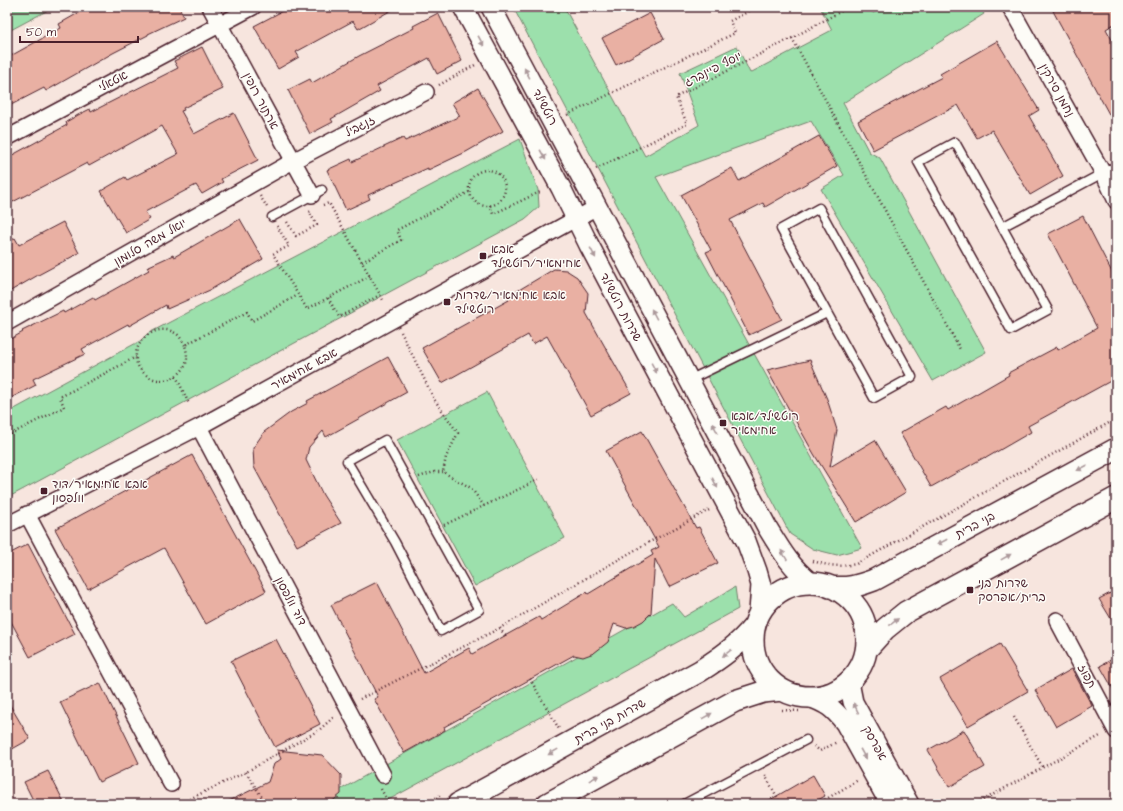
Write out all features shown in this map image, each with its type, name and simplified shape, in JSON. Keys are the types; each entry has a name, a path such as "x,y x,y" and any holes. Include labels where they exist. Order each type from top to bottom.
{"main road":[{"name":"בני ברית","path":"820,585 842,589 861,585 874,580 1116,449"},
{"path":"866,650 885,629 906,612 1116,498"},
{"path":"547,804 735,701 763,692 781,700 795,696 804,704 821,696 833,693 843,687 852,679 861,665 866,650 866,630 859,612 847,597 820,585 795,584 781,590 769,600 757,619 752,641 754,655 760,669 770,681 781,700"},
{"name":"שדרות בני ברית","path":"458,804 700,671 730,652 746,636 757,619"}],"street":[{"name":"ארתור רופין","path":"210,7 293,161 316,198"},
{"name":"אטאלי","path":"7,138 252,7"},
{"name":"שדרות רוטשילד","path":"462,7 561,188 746,541 761,585 757,619"},
{"name":"רוטשילד","path":"491,7 597,207"},
{"name":"נחמן סירקין","path":"1010,7 1110,169 1116,201"},
{"name":"זנגביל","path":"293,161 426,92"},
{"name":"יואל משה סלומון","path":"7,323 293,161"},
{"name":"אבא אחימאיר","path":"7,525 199,427 597,207"},
{"path":"597,207 767,527 787,560 798,572 820,585"},
{"name":"דוד וולפסון","path":"199,427 383,775"},
{"path":"27,514 171,784"},
{"name":"תפוז","path":"1057,620 1115,730"},
{"name":"אפרסק","path":"852,679 850,687 853,702 909,804"},
{"name":"אפרסק","path":"804,704 827,704 845,723 890,804"}],"lane":[{"path":"955,142 1002,227 1048,310 1011,330 918,162 955,142"},
{"path":"1002,227 1110,169"},
{"path":"272,217 316,198"},
{"path":"819,208 912,377 874,398 828,313 781,229 819,208"},
{"path":"690,380 828,313"},
{"path":"386,440 408,480 479,610 441,631 395,542 347,462 386,440"},
{"path":"684,804 806,740"}],"path":[{"path":"564,117 735,33 730,21 757,7"},
{"path":"852,7 845,9 792,38 961,351"},
{"path":"1112,25 1116,32"},
{"name":"יוסף פיינברג","path":"592,171 687,124 676,97 792,38"},
{"path":"426,92 478,64"},
{"path":"481,170 494,171 500,176 504,183 502,197 497,203 490,205 483,205 477,202 472,198 469,192 471,179 481,170"},
{"path":"490,205 493,214 542,191"},
{"path":"362,262 401,240 397,230 469,192"},
{"path":"316,198 309,212 317,225 296,236 288,221 278,227 289,246 273,254 298,296 307,309 370,276"},
{"path":"322,206 329,203 383,300"},
{"path":"328,298 339,317 380,295"},
{"path":"185,345 247,312 252,321 298,296"},
{"path":"161,330 178,336 185,345 187,357 186,364 176,376 166,381 148,376 142,371 136,357 137,346 140,341 147,334 161,330"},
{"path":"401,332 434,399 458,433 446,457 444,472"},
{"path":"7,436 64,407 60,397 136,357"},
{"path":"176,376 189,404"},
{"path":"808,559 822,564 843,567 856,564 1116,419"},
{"path":"408,480 434,472 444,472 471,488 484,506"},
{"path":"435,529 540,479"},
{"path":"370,694 500,628 642,546 715,508"},
{"path":"500,628 505,636"},
{"path":"530,679 560,730"},
{"path":"781,700 804,704"},
{"path":"179,804 246,772 319,730 347,706"},
{"path":"1014,717 1043,768"},
{"path":"976,804 1115,730"},
{"path":"806,740 820,751 840,741 837,738"},
{"path":"759,764 781,804"},
{"path":"246,772 266,804"},
{"path":"818,804 863,776"}],"green space":[{"path":"7,7 54,7 7,32"},
{"path":"513,7 564,7 645,156 699,125 680,73 737,46 750,73 832,30 820,7 868,7 873,13 887,7 980,7 984,14 843,103 869,152 880,158 986,352 933,381 821,189 844,175 811,121 656,177 862,548 837,555 813,549 790,534"},
{"path":"520,139 538,190 539,207 525,219 7,498 7,413 140,341 147,334"},
{"path":"487,392 565,538 475,586 397,440"},
{"path":"735,587 738,609 381,804 315,804 672,603 684,617"}],"building":[{"path":"89,7 179,7 184,17 148,34 46,91 44,88 11,105 7,97 7,58 61,28 59,24"},
{"path":"290,7 397,7 358,29 353,21 296,52 299,57 278,69 254,26"},
{"path":"1060,7 1116,7 1116,23 1106,29 1116,47 1116,127 1053,11"},
{"path":"438,13 462,61 437,74 429,58 377,86 380,91 331,119 333,122 310,134 288,90 310,79 312,83 359,56 414,28 413,26"},
{"path":"650,13 664,39 616,65 602,38"},
{"path":"997,41 1039,110 1029,116 1063,176 1030,195 992,130 977,138 958,105 873,150 858,121 942,77 940,74"},
{"path":"202,47 223,89 183,108 184,110 181,111 194,134 234,113 258,160 221,179 223,182 202,194 196,185 145,212 150,219 126,233 101,191 125,177 127,180 178,154 162,126 89,166 87,163 7,205 7,158 67,125 66,122 78,115 90,109 91,112 178,68 174,61"},
{"path":"478,88 503,131 466,152 428,170 428,168 368,195 370,199 346,210 327,170 351,159 352,162 403,138 405,141 460,116 452,103"},
{"path":"819,136 837,166 765,207 763,203 730,220 782,319 749,335 706,252 711,250 681,195 732,168 739,181"},
{"path":"1083,216 1116,280 1116,378 1028,426 1031,432 931,487 900,433 946,407 948,410 1009,375 1008,373 1057,347 1058,350 1097,328 1048,234"},
{"path":"240,219 263,259 210,290 167,309 166,305 129,326 128,324 82,349 85,354 33,379 36,385 7,400 7,341 23,332 22,331 63,311 64,313 93,297 95,300 149,270 147,267 173,255 174,257"},
{"path":"63,222 79,253 7,293 7,243 15,238 19,245"},
{"path":"554,269 566,270 577,277 588,293 586,313 631,393 591,415 547,336 533,344 528,335 442,383 422,348 509,300 507,297"},
{"path":"388,357 407,392 326,437 323,431 309,447 306,460 323,495 341,523 297,546 254,467 253,448 264,432 291,412 308,403 307,401"},
{"path":"810,360 827,399 837,430 830,467 875,440 906,492 856,522 814,454 767,370"},
{"path":"642,431 696,528 699,527 718,563 669,587 655,559 651,613 643,621 626,628 614,624 608,642 594,653 583,657 574,655 444,727 445,730 404,753 374,699 378,697 331,605 377,582 424,673 469,648 472,654 539,617 541,620 587,592 588,594 653,555 651,551 659,547 606,451"},
{"path":"192,455 266,591 206,624 164,548 88,589 55,529"},
{"path":"28,544 75,634 30,657 7,614 7,555"},
{"path":"1116,590 1116,627 1099,599"},
{"path":"276,639 320,724 275,747 231,661"},
{"path":"1000,644 1028,691 968,726 940,679"},
{"path":"1116,657 1116,694 1100,666"},
{"path":"1072,669 1092,706 1056,727 1035,690"},
{"path":"100,683 139,763 99,782 60,702"},
{"path":"7,700 30,739 7,752"},
{"path":"964,730 985,767 949,787 928,750"},
{"path":"277,750 322,755 341,775 341,794 329,804 223,804 268,782 274,764 281,759"},
{"path":"48,771 65,804 35,804 24,782"},
{"path":"813,775 825,796 811,804 763,804"}],"place":[{"name":"אבא אחימאיר/רוטשילד","path":"483,256"},
{"name":"אבא אחימאיר/שדרות רוטשילד","path":"447,302"},
{"name":"רוטשילד/אבא אחימאיר","path":"723,423"},
{"name":"אבא אחימאיר/דוד וולפסון","path":"44,491"},
{"name":"שדרות בני ברית/אפרסק","path":"970,590"}]}
